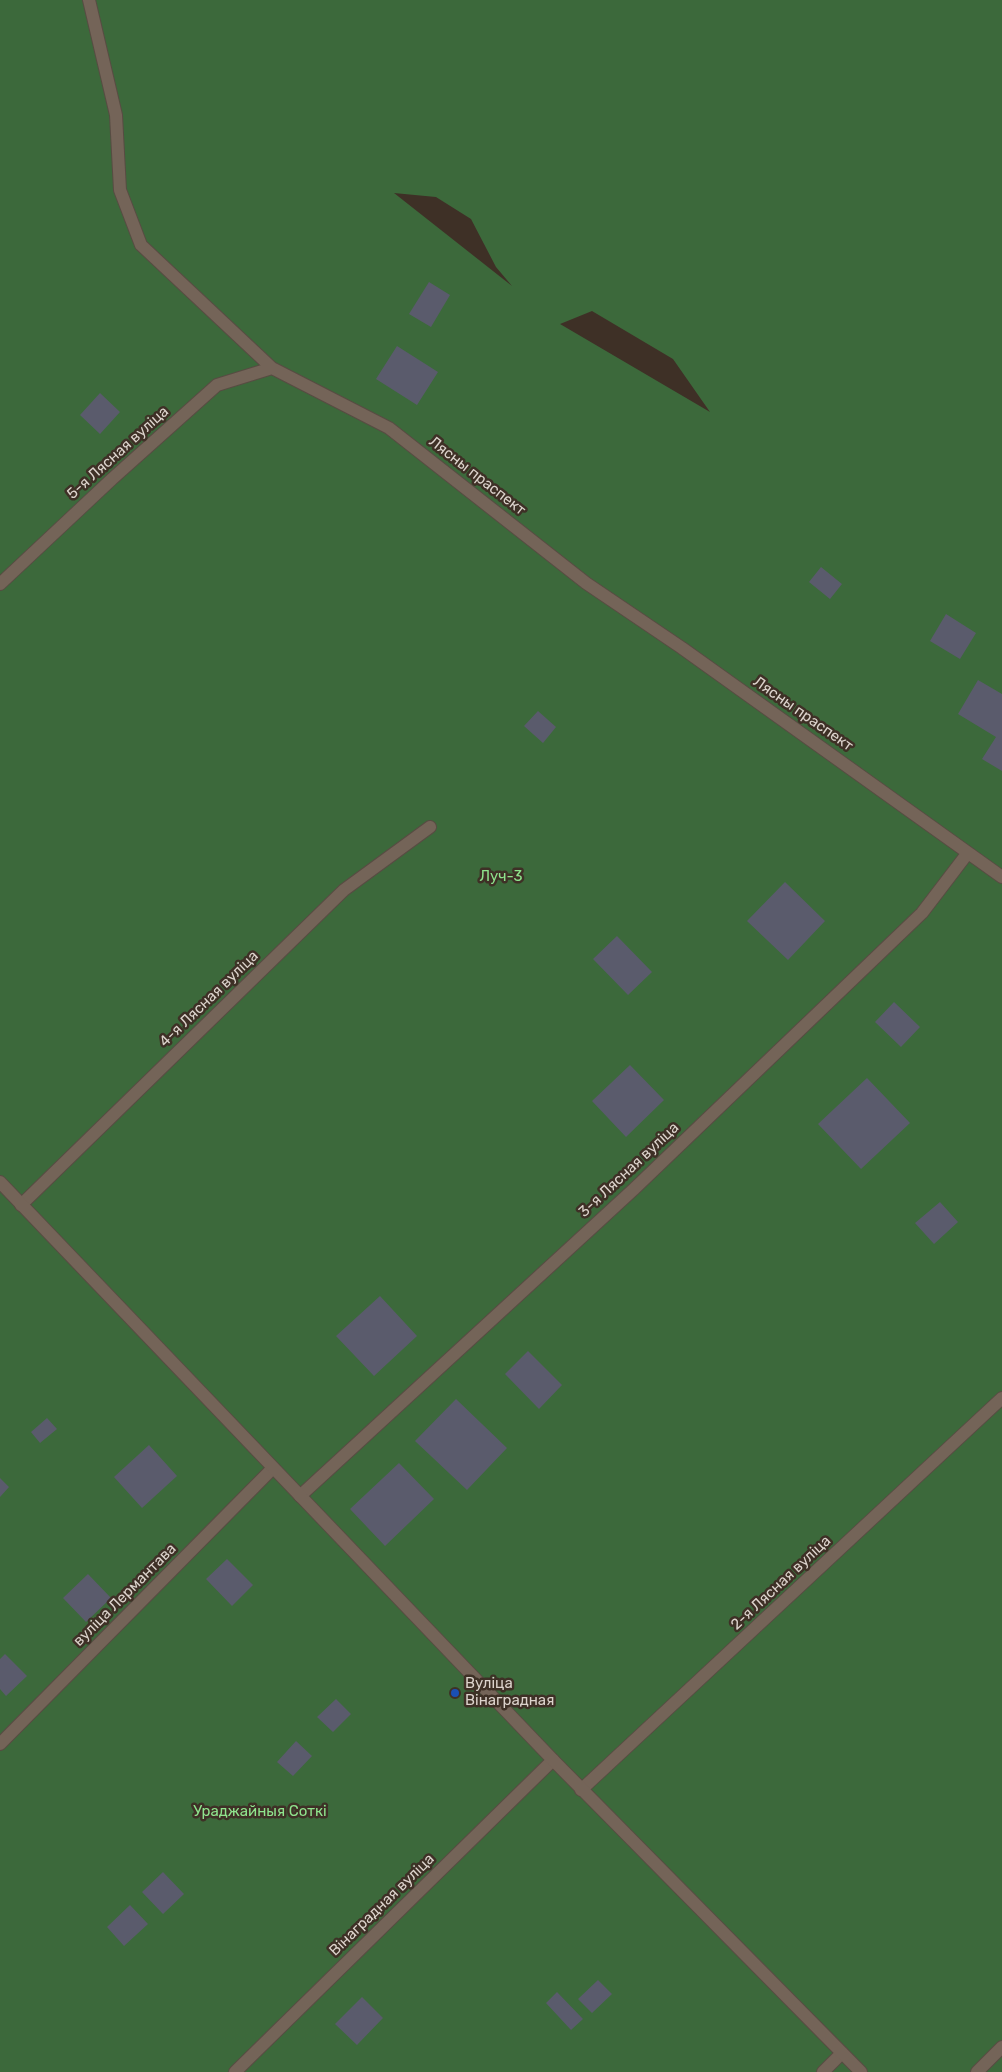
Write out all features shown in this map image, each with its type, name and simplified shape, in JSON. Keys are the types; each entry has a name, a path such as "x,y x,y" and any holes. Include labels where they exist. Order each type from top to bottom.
{"street":[{"name":"Лясны праспект","path":"88,0 116,116 120,190 141,245 272,368 389,428 586,583 861,775 967,854 1002,877"},
{"name":"5-я Лясная вуліца","path":"0,584 112,479 217,385 272,368"},
{"name":"4-я Лясная вуліца","path":"21,1204 344,890 430,828"},
{"name":"3-я Лясная вуліца","path":"300,1496 634,1190 915,920 967,854"},
{"path":"0,1182 581,1790 861,2072"},
{"name":"2-я Лясная вуліца","path":"581,1790 1002,1398"},
{"name":"вуліца Лермантава","path":"0,1744 273,1468"},
{"name":"Вінаградная вуліца","path":"235,2072 553,1760"},
{"path":"977,2072 1002,2048"},
{"path":"823,2072 842,2053"}],"green space":[{"name":"Луч-3","path":"0,0 1002,0 1002,2072 0,2072","holes":["394,193 436,197 471,219 496,267 512,286","592,311 673,359 710,412 560,324"]}],"building":[{"path":"429,282 450,295 431,327 409,314"},
{"path":"397,346 438,372 417,405 376,379"},
{"path":"100,393 120,412 100,434 80,415"},
{"path":"821,567 842,584 830,599 809,582"},
{"path":"946,614 976,633 960,659 930,641"},
{"path":"978,680 1002,694 1002,771 982,759 996,737 958,714"},
{"path":"538,711 556,727 543,743 524,726"},
{"path":"785,882 825,921 788,960 747,921"},
{"path":"617,936 652,972 628,995 593,959"},
{"path":"894,1002 920,1027 901,1047 875,1022"},
{"path":"630,1065 664,1100 626,1137 592,1101"},
{"path":"867,1078 910,1123 861,1169 818,1124"},
{"path":"940,1202 958,1222 934,1244 915,1223"},
{"path":"380,1296 417,1336 374,1376 336,1336"},
{"path":"528,1351 562,1385 539,1409 505,1374"},
{"path":"456,1399 507,1448 467,1490 415,1441"},
{"path":"47,1418 57,1429 40,1443 31,1432"},
{"path":"149,1445 177,1476 142,1508 114,1477"},
{"path":"399,1463 434,1499 385,1546 350,1509"},
{"path":"0,1478 9,1487 0,1497"},
{"path":"227,1559 253,1585 232,1606 206,1579"},
{"path":"88,1574 111,1598 86,1622 63,1598"},
{"path":"5,1654 27,1676 6,1696 0,1689 0,1659"},
{"path":"336,1699 351,1714 333,1732 317,1717"},
{"path":"296,1741 312,1756 293,1776 277,1762"},
{"path":"163,1872 184,1894 163,1914 142,1892"},
{"path":"130,1905 148,1924 124,1946 107,1927"},
{"path":"598,1980 612,1994 592,2013 578,1999"},
{"path":"557,1992 583,2019 571,2030 546,2003"},
{"path":"362,1997 383,2018 357,2045 335,2024"}],"place":[{"name":"Вуліца Вінаградная","path":"455,1693"}],"park label":[{"name":"Ураджайныя Соткі","path":"260,1812"}]}
